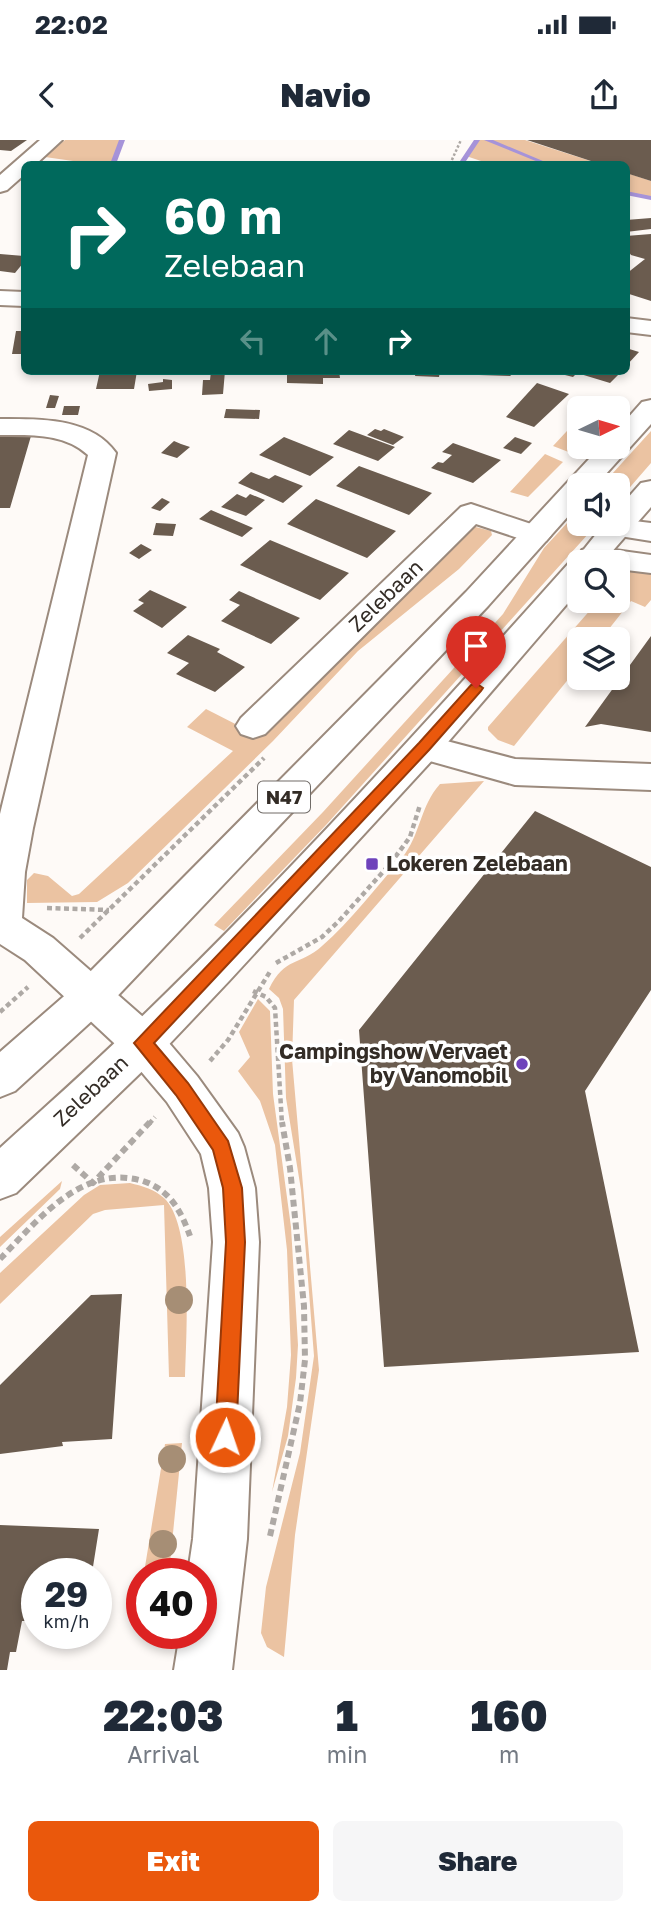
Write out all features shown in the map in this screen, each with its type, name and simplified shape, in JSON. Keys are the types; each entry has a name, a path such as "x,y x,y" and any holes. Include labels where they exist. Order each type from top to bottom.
{"main road":[{"path":"29,161 52,140"},
{"path":"0,186 21,168"},
{"path":"0,298 21,299"},
{"path":"630,325 651,328"},
{"name":"N47","path":"630,431 651,408"},
{"path":"0,427 47,427 90,439 102,453 8,824 2,917 143,1043 182,1089 222,1147 232,1188 236,1242 220,1539 204,1670"},
{"name":"N47","path":"592,473 605,459"},
{"name":"Zelebaan","path":"630,513 651,489"},
{"name":"N47","path":"0,1078 92,996 567,500"},
{"name":"Zelebaan","path":"253,726 471,513 536,535"},
{"path":"630,530 651,533"},
{"name":"Zelebaan","path":"598,550 610,536"},
{"path":"630,564 651,564"},
{"name":"Zelebaan","path":"0,1178 143,1043 424,747 567,585"},
{"path":"424,747 515,772 651,777"}],"path":[{"path":"451,161 461,140"},
{"path":"119,901 267,754"},
{"path":"267,1546 300,1403 304,1360 304,1306 290,1168 281,1115 280,1055 275,1008 266,997 254,992 276,962 322,937 390,864 410,837 421,801"},
{"path":"2,917 30,909 109,910"},
{"path":"0,1259 68,1193 107,1176 133,1176 159,1188 181,1207 191,1248"}],"shaded area":[{"path":"65,140 122,140 114,161 73,161 45,157"},
{"path":"477,140 525,140 591,161 481,161 466,156"},
{"path":"630,174 651,181 651,199 630,195"},
{"path":"567,431 567,451 553,446"},
{"path":"651,431 651,463 630,487 630,473 613,473 626,459 630,459 630,454"},
{"path":"545,454 563,462 528,497 510,492"},
{"path":"567,523 567,536 586,536 574,550 567,550 567,557 326,825 224,931 214,925 323,812 503,614 544,548"},
{"path":"472,526 491,531 492,535 459,569 358,651 273,741 128,883 97,902 27,903 27,880 34,873 48,876 72,896 79,894 233,751 187,727 206,709 253,733 326,673"},
{"path":"630,571 651,573 651,600 645,607 631,601"},
{"path":"588,613 622,613 610,627 575,627"},
{"path":"567,637 567,681 514,746 498,740 488,727"},
{"path":"484,781 294,1000 292,1059 319,1370 295,1535 284,1657 267,1647 261,1633 266,1587 300,1453 314,1356 301,1190 286,1098 283,1009 279,998 269,989 287,966 314,952 333,936 402,858 413,839 428,801 440,784"},
{"path":"258,999 270,1011 273,1094 291,1227 298,1345 288,1436 272,1492 287,1407 291,1355 287,1250 275,1145 260,1101 238,1071 250,1057 239,1032"},
{"path":"62,1181 60,1189 0,1247 0,1237"},
{"path":"130,1183 152,1190 164,1198 174,1212 180,1232 187,1310 185,1377 169,1377 164,1205 105,1210 93,1214 0,1304 0,1273 84,1195 100,1185"},
{"path":"182,1443 170,1558 146,1558 165,1444"}],"building":[{"path":"0,140 27,140 11,151 0,150"},
{"path":"527,140 651,140 651,181 630,174 630,161 591,161"},
{"path":"651,218 651,229 630,232 630,220"},
{"path":"651,234 651,301 630,294 630,271 645,259 630,254 630,236"},
{"path":"0,254 21,256 21,266 15,273 0,271"},
{"path":"16,331 21,331 21,354 12,354"},
{"path":"630,349 639,352 630,362"},
{"path":"99,375 136,375 134,389 96,389"},
{"path":"211,375 225,375 223,394 202,395 203,380 210,380"},
{"path":"287,375 340,375 340,378 323,378 323,384 287,383"},
{"path":"415,375 439,375 439,377"},
{"path":"584,375 618,375 610,383"},
{"path":"163,379 172,380 172,389 149,391 148,384 163,382"},
{"path":"537,383 569,394 534,427 506,417"},
{"path":"50,395 59,396 55,408 46,408"},
{"path":"64,406 80,406 78,415 62,415"},
{"path":"226,409 260,410 259,419 224,418"},
{"path":"375,429 384,429 404,437 393,445 367,435"},
{"path":"349,430 395,447 378,461 333,444"},
{"path":"0,435 31,436 10,508 0,508"},
{"path":"284,437 334,457 310,476 259,455"},
{"path":"515,437 532,443 521,454 503,448"},
{"path":"174,441 190,447 177,458 161,453"},
{"path":"453,443 501,460 473,483 431,468 452,455 442,452"},
{"path":"359,466 432,493 409,515 336,486"},
{"path":"251,472 269,479 275,475 303,486 283,503 238,483"},
{"path":"237,494 246,498 250,494 265,500 246,516 221,507"},
{"path":"162,498 170,502 160,511 151,508"},
{"path":"316,499 396,531 367,558 287,524"},
{"path":"211,510 253,528 242,537 199,519"},
{"path":"156,523 176,524 173,536 153,535"},
{"path":"270,540 349,573 320,600 240,565"},
{"path":"141,544 152,550 139,559 129,553"},
{"path":"150,590 187,607 162,628 133,611 144,603 138,600"},
{"path":"239,591 300,618 271,644 221,621 240,605 229,600"},
{"path":"188,635 220,649 217,652 245,667 215,692 176,674 189,663 167,653"},
{"path":"651,636 651,732 601,724 585,727 612,690 630,690 630,665"},
{"path":"535,811 651,867 651,990 585,1091 639,1352 384,1367 359,1030"},
{"path":"122,1294 112,1439 62,1442 63,1446 0,1454 0,1385 91,1295"},
{"path":"0,1525 99,1529 94,1558 21,1558 21,1626 16,1652 10,1652 7,1670 0,1670"}],"waterway":[{"path":"114,161 122,140"},
{"path":"463,161 477,140"},
{"path":"487,140 540,161"},
{"path":"630,194 651,198"}],"place":[{"name":"Lokeren Zelebaan","path":"372,864"},
{"name":"Campingshow Vervaet by Vanomobil","path":"522,1064"}],"route":[{"path":"225,1437 236,1242 232,1188 222,1147 182,1089 143,1043 424,747 476,688"}]}
